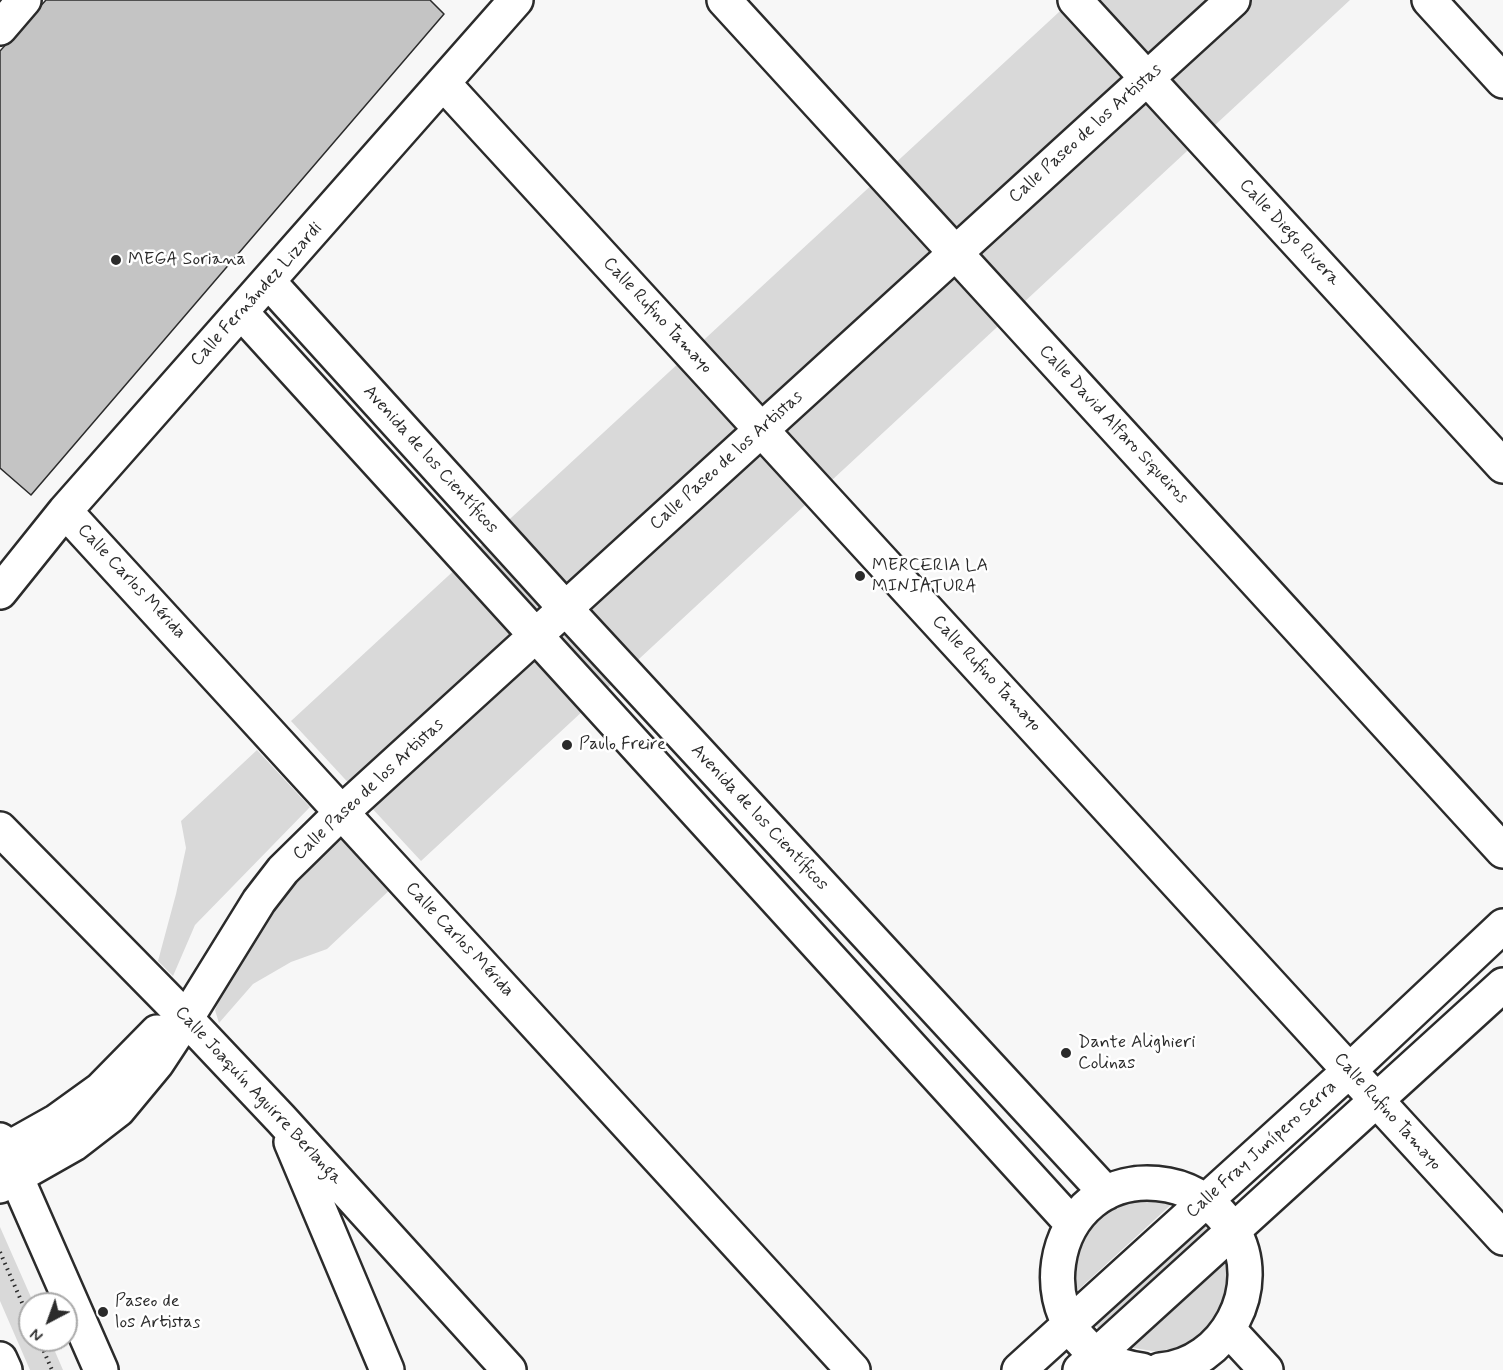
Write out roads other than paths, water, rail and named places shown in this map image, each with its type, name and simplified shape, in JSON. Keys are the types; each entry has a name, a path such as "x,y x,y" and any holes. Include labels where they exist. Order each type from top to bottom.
{"street":[{"path":"0,28 24,0"},
{"name":"Calle Fernández Lizardi","path":"0,592 65,511 516,0"},
{"name":"Calle David Alfaro Siqueiros","path":"724,0 1503,851"},
{"name":"Calle Diego Rivera","path":"1075,0 1503,466"},
{"name":"Calle Paseo de los Artistas","path":"4,1161 100,1090 145,1045 182,1014 259,901 283,870 342,812 1233,0"},
{"path":"1429,0 1503,81"},
{"name":"Calle Rufino Tamayo","path":"444,84 1503,1238"},
{"name":"Avenida de los Científicos","path":"268,281 566,609 1106,1193"},
{"path":"241,312 1072,1224"},
{"name":"Calle Carlos Mérida","path":"65,511 853,1370"},
{"name":"Calle Joaquín Aguirre Berlanga","path":"0,829 182,1014 281,1119 509,1370"},
{"name":"Calle Fray Junípero Serra","path":"1019,1370 1350,1070 1503,926"},
{"path":"1089,1362 1503,985"},
{"path":"281,1119 387,1370"},
{"path":"4,1161 101,1370"},
{"path":"1089,1362 1058,1297 1056,1271 1061,1245 1072,1224 1087,1206 1106,1193 1128,1185 1153,1182 1179,1187 1206,1201 1220,1214 1233,1230 1243,1257 1245,1281 1240,1308 1205,1364 1183,1365 1160,1370"},
{"path":"1228,1330 1266,1370"},
{"path":"0,1359 4,1370"},
{"path":"1089,1362 1111,1362 1142,1370"}],"place":[{"name":"MEGA Soriana","path":"116,260"},
{"name":"MERCERIA LA MINIATURA","path":"860,576"},
{"name":"Paulo Freire","path":"567,745"},
{"name":"Dante Alighieri Colinas","path":"1066,1053"},
{"name":"Paseo de los Artistas","path":"103,1312"}]}
